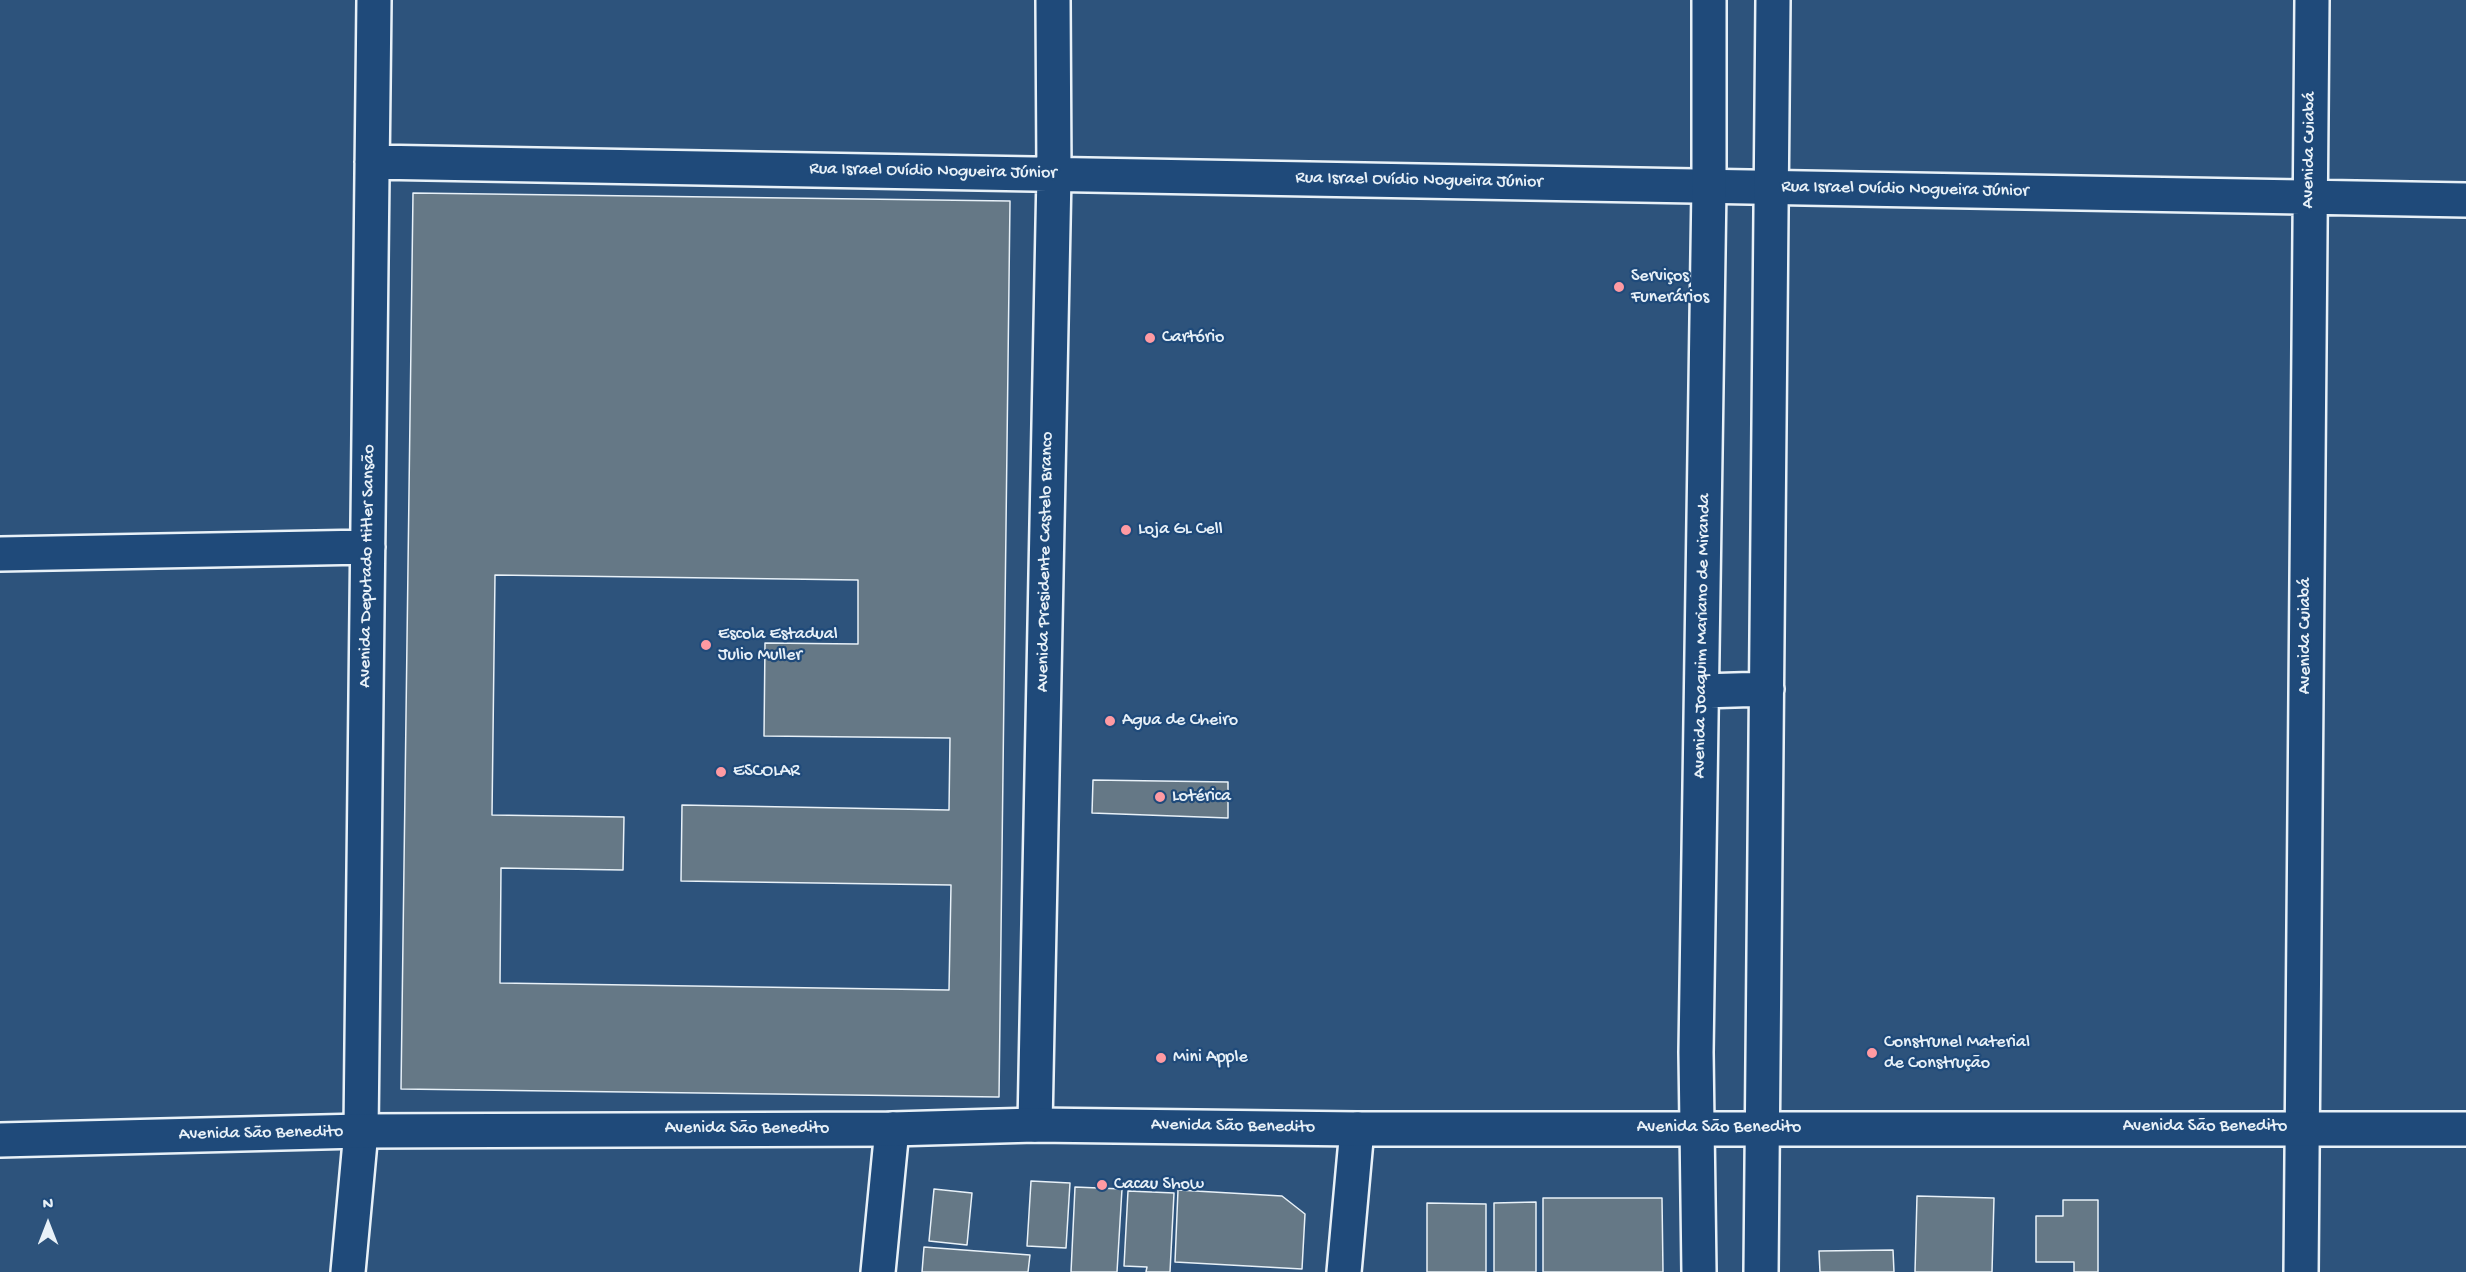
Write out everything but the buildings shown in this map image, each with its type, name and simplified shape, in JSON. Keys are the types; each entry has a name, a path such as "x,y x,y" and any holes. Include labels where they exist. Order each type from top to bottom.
{"street":[{"name":"Avenida Deputado Hitler Sansão","path":"348,1272 361,1131 374,0"},
{"name":"Avenida Presidente Castelo Branco","path":"1035,1125 1054,174 1053,0"},
{"name":"Avenida Joaquim Mariano de Miranda","path":"1699,1272 1696,1052 1709,186 1709,0"},
{"path":"1761,1272 1773,0"},
{"name":"Avenida Cuiabá","path":"2301,1272 2312,0"},
{"name":"Rua Israel Ovídio Nogueira Júnior","path":"372,162 2466,200"},
{"path":"0,554 368,547"},
{"path":"1702,691 1767,689"},
{"name":"Avenida São Benedito","path":"0,1140 361,1131 892,1129 1035,1125 1357,1129 2302,1127 2466,1129"},
{"path":"878,1272 892,1129"},
{"path":"1344,1272 1357,1129"}],"place":[{"name":"Serviços Funerários","path":"1619,287"},
{"name":"Cartório","path":"1150,338"},
{"name":"Loja GL Cell","path":"1126,530"},
{"name":"Escola Estadual Julio Muller","path":"706,645"},
{"name":"Agua de Cheiro","path":"1110,721"},
{"name":"ESCOLAR","path":"721,772"},
{"name":"Lotérica","path":"1160,797"},
{"name":"Construnel Material de Construção","path":"1872,1053"},
{"name":"Mini Apple","path":"1161,1058"},
{"name":"Cacau Show","path":"1102,1185"}]}
